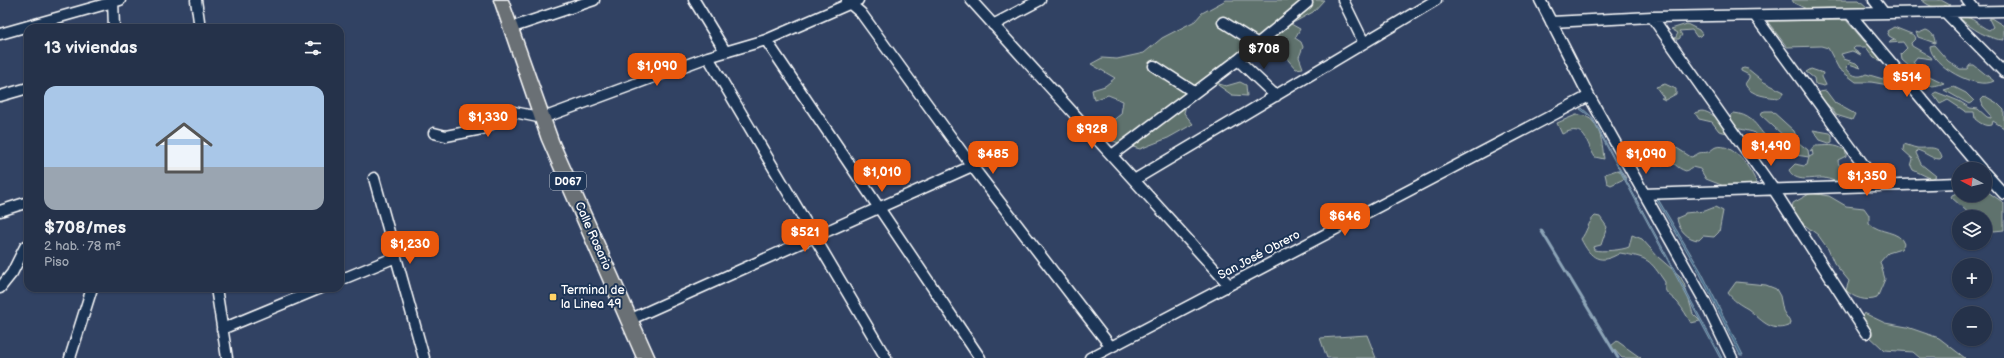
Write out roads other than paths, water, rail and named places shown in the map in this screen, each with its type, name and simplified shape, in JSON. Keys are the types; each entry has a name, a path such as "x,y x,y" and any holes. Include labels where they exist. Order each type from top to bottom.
{"main road":[{"name":"Calle Rosario","path":"501,0 550,140 646,358"}],"street":[{"path":"196,0 199,24"},
{"path":"510,28 594,0"},
{"path":"694,0 725,51"},
{"path":"971,0 1229,285"},
{"path":"994,25 1040,0"},
{"path":"1343,0 1364,43"},
{"path":"1134,180 1436,0"},
{"path":"1540,0 1589,96 1704,300 1732,358"},
{"path":"1874,0 1884,13"},
{"path":"1967,0 1977,12"},
{"path":"35,24 115,1 114,24"},
{"path":"434,133 446,136 482,129 514,112 543,118 725,51 766,40 852,1 972,166 1112,347"},
{"path":"1112,155 1238,60 1307,3"},
{"path":"1551,22 1652,17 2004,11"},
{"path":"1946,12 2004,72"},
{"path":"1850,14 1975,162"},
{"path":"1755,16 1879,186"},
{"path":"1652,17 1774,190 1866,333"},
{"path":"1223,22 1258,44"},
{"path":"0,34 24,27"},
{"path":"766,40 980,358"},
{"path":"708,57 886,358"},
{"path":"1238,60 1276,96"},
{"path":"1154,66 1194,92"},
{"path":"0,96 24,89"},
{"name":"San José Obrero","path":"1090,358 1589,96"},
{"path":"630,320 972,166"},
{"path":"374,178 424,358"},
{"path":"1992,182 2004,181"},
{"path":"1644,194 1952,183"},
{"path":"1992,185 2004,194"},
{"path":"0,211 24,203"},
{"path":"0,288 12,273 24,249"},
{"path":"344,278 396,257"},
{"path":"70,358 91,292"},
{"path":"217,292 227,358"},
{"path":"222,329 311,292"}],"water":[{"path":"1582,108 1592,117 1722,358 1720,358 1591,117 1580,109"},
{"path":"1656,199 1658,199 1701,271 1743,355 1740,355 1698,270"}],"waterway":[{"path":"1541,230 1618,358"}],"place":[{"name":"Terminal de la Linea 49","path":"553,297"}]}
